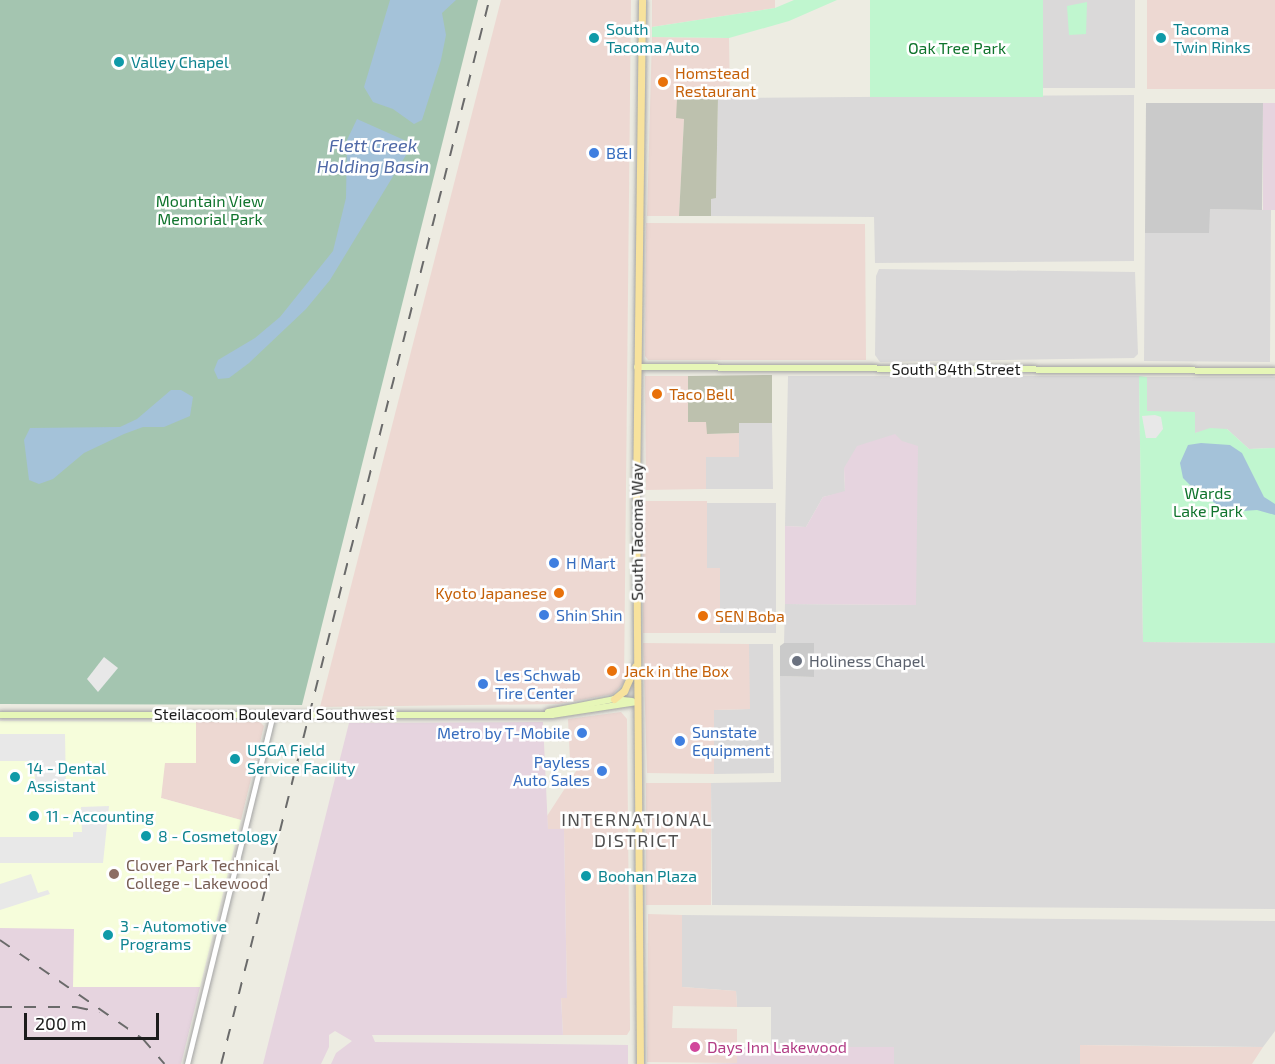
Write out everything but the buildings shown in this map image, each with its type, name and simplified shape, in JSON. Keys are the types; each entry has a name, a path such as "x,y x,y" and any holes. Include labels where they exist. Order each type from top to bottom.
{"main road":[{"name":"South Tacoma Way","path":"640,1064 637,367 642,0"},
{"name":"South 84th Street","path":"637,367 1275,371"},
{"path":"614,699 627,686 637,661"},
{"name":"Steilacoom Boulevard Southwest","path":"548,712 552,708 614,699 637,702"},
{"name":"Steilacoom Boulevard Southwest","path":"0,715 569,713 637,702"}],"street":[{"path":"187,1064 273,714"}],"shaded area":[{"path":"501,0 631,0 624,683 613,694 559,704 320,707"},
{"path":"652,0 775,0 775,8 652,27"},
{"path":"1043,0 1135,0 1135,88 1043,88"},
{"path":"1147,0 1275,0 1275,89 1147,89"},
{"path":"652,37 729,38 730,98 677,99 684,119 679,216 647,216"},
{"path":"1134,95 1134,261 875,263 874,217 711,216 711,198 716,198 718,98"},
{"path":"718,98 716,198 711,199 711,216 679,216 684,119 676,118 677,99"},
{"path":"1146,103 1263,103 1262,210 1210,209 1209,233 1145,233"},
{"path":"1263,103 1275,103 1275,210 1263,210"},
{"path":"1209,209 1271,210 1270,362 1144,361 1145,233 1209,233"},
{"path":"646,223 865,224 866,360 648,360 645,356"},
{"path":"879,269 1135,272 1138,354 1134,358 880,362 875,355 876,276"},
{"path":"772,375 772,423 739,423 739,433 707,434 706,422 688,422 688,376"},
{"path":"645,376 688,376 688,422 707,422 707,434 739,433 739,457 706,457 706,489 646,490"},
{"path":"788,376 1139,376 1143,642 1275,643 1275,909 712,905 711,783 781,782 780,676 813,677 814,644 784,643 785,604 916,605 844,468 845,492 823,497 806,527 785,526"},
{"path":"1147,377 1275,377 1275,448 1249,449 1227,429 1195,433 1194,412 1147,412"},
{"path":"1142,416 1161,417 1163,429 1156,438 1146,438"},
{"path":"739,423 772,423 773,489 706,489 706,457 739,457"},
{"path":"895,434 902,441 918,446 916,605 785,604 785,526 806,527 823,497 845,491 844,468 857,446"},
{"path":"643,501 707,501 707,568 720,568 720,633 643,633"},
{"path":"707,503 776,503 776,633 720,633 720,569 707,568"},
{"path":"643,643 749,644 750,709 714,710 714,774 647,773"},
{"name":"Holiness Chapel","path":"784,643 814,643 814,677 780,676 780,646"},
{"path":"749,644 773,644 774,773 714,774 714,710 749,709"},
{"path":"104,657 118,668 98,692 87,679"},
{"path":"621,712 627,719 630,1030 627,1035 563,1035 561,997 567,997 564,830 548,830 547,816 582,762 570,761 568,719"},
{"name":"Clover Park Technical College - Lakewood","path":"0,721 196,722 196,763 165,763 161,798 241,820 200,987 73,987 74,929 0,928"},
{"path":"196,722 260,722 264,726 241,820 161,798 164,763 196,763"},
{"path":"543,722 548,829 564,829 567,998 561,998 563,1035 372,1035 375,1042 628,1045 628,1064 331,1064 336,1053 352,1041 335,1031 329,1035 329,1047 321,1064 263,1064 349,723"},
{"path":"0,734 65,734 66,790 35,791 35,761 0,761"},
{"path":"646,783 711,783 711,905 646,905"},
{"path":"109,806 103,863 0,863 0,837 73,837 73,832 82,832 81,807"},
{"path":"31,874 38,893 48,890 50,894 0,910 0,884"},
{"path":"648,914 682,915 682,987 736,991 737,1007 673,1006 672,1028 737,1029 737,1063 647,1062"},
{"path":"682,915 1275,921 1275,1031 1263,1047 1080,1045 1080,1064 894,1064 894,1047 771,1047 771,1007 737,1007 736,991 682,987"},
{"path":"0,928 74,928 74,987 200,987 181,1064 0,1064"},
{"path":"1080,1045 1263,1047 1252,1064 1080,1064"},
{"path":"737,1047 894,1047 894,1064 691,1064 737,1063"}],"green space":[{"name":"Mountain View Memorial Park","path":"0,0 478,0 302,705 0,704"},
{"path":"794,0 837,0 789,21 729,38 652,37 652,27 775,8"},
{"name":"Oak Tree Park","path":"870,0 1043,0 1043,97 870,97"},
{"path":"1087,2 1086,34 1069,35 1067,6"},
{"name":"Wards Lake Park","path":"1139,376 1147,377 1147,411 1195,412 1195,433 1210,428 1227,429 1249,449 1275,448 1275,643 1143,642"}],"water":[{"path":"390,0 456,0 442,13 446,35 441,60 422,120 414,124 393,109 373,102 364,87"},
{"name":"Flett Creek Holding Basin","path":"357,119 404,140 406,155 330,280 306,309 249,363 229,378 218,379 214,370 218,360 255,338 280,317 333,251 346,198 347,140"},
{"path":"171,390 181,390 193,397 190,416 164,427 143,427 124,434 84,453 53,479 39,484 29,480 24,440 30,428 120,427 137,419"},
{"path":"1201,443 1230,445 1242,453 1264,497 1275,504 1275,515 1257,510 1228,512 1194,489 1183,478 1180,463 1188,445"}],"railway":[{"path":"221,1064 489,0"},
{"path":"0,940 143,1039 165,1064"},
{"path":"0,1007 76,1007 99,1012"}],"place":[{"name":"South Tacoma Auto","path":"594,38"},
{"name":"Tacoma Twin Rinks","path":"1161,38"},
{"name":"Valley Chapel","path":"119,62"},
{"name":"Homstead Restaurant","path":"663,82"},
{"name":"B&I","path":"594,153"},
{"name":"Taco Bell","path":"657,394"},
{"name":"H Mart","path":"554,563"},
{"name":"Kyoto Japanese","path":"559,593"},
{"name":"Shin Shin","path":"544,615"},
{"name":"SEN Boba","path":"703,616"},
{"name":"Holiness Chapel","path":"797,661"},
{"name":"Jack in the Box","path":"612,671"},
{"name":"Les Schwab Tire Center","path":"483,684"},
{"name":"Metro by T-Mobile","path":"582,733"},
{"name":"Sunstate Equipment","path":"680,741"},
{"name":"USGA Field Service Facility","path":"235,759"},
{"name":"Payless Auto Sales","path":"602,771"},
{"name":"14 - Dental Assistant","path":"15,777"},
{"name":"11 - Accounting","path":"34,816"},
{"name":"8 - Cosmetology","path":"146,836"},
{"name":"Clover Park Technical College - Lakewood","path":"114,874"},
{"name":"Boohan Plaza","path":"586,876"},
{"name":"3 - Automotive Programs","path":"108,935"},
{"name":"Days Inn Lakewood","path":"695,1047"}],"district":[{"name":"INTERNATIONAL DISTRICT","path":"637,830"}]}
